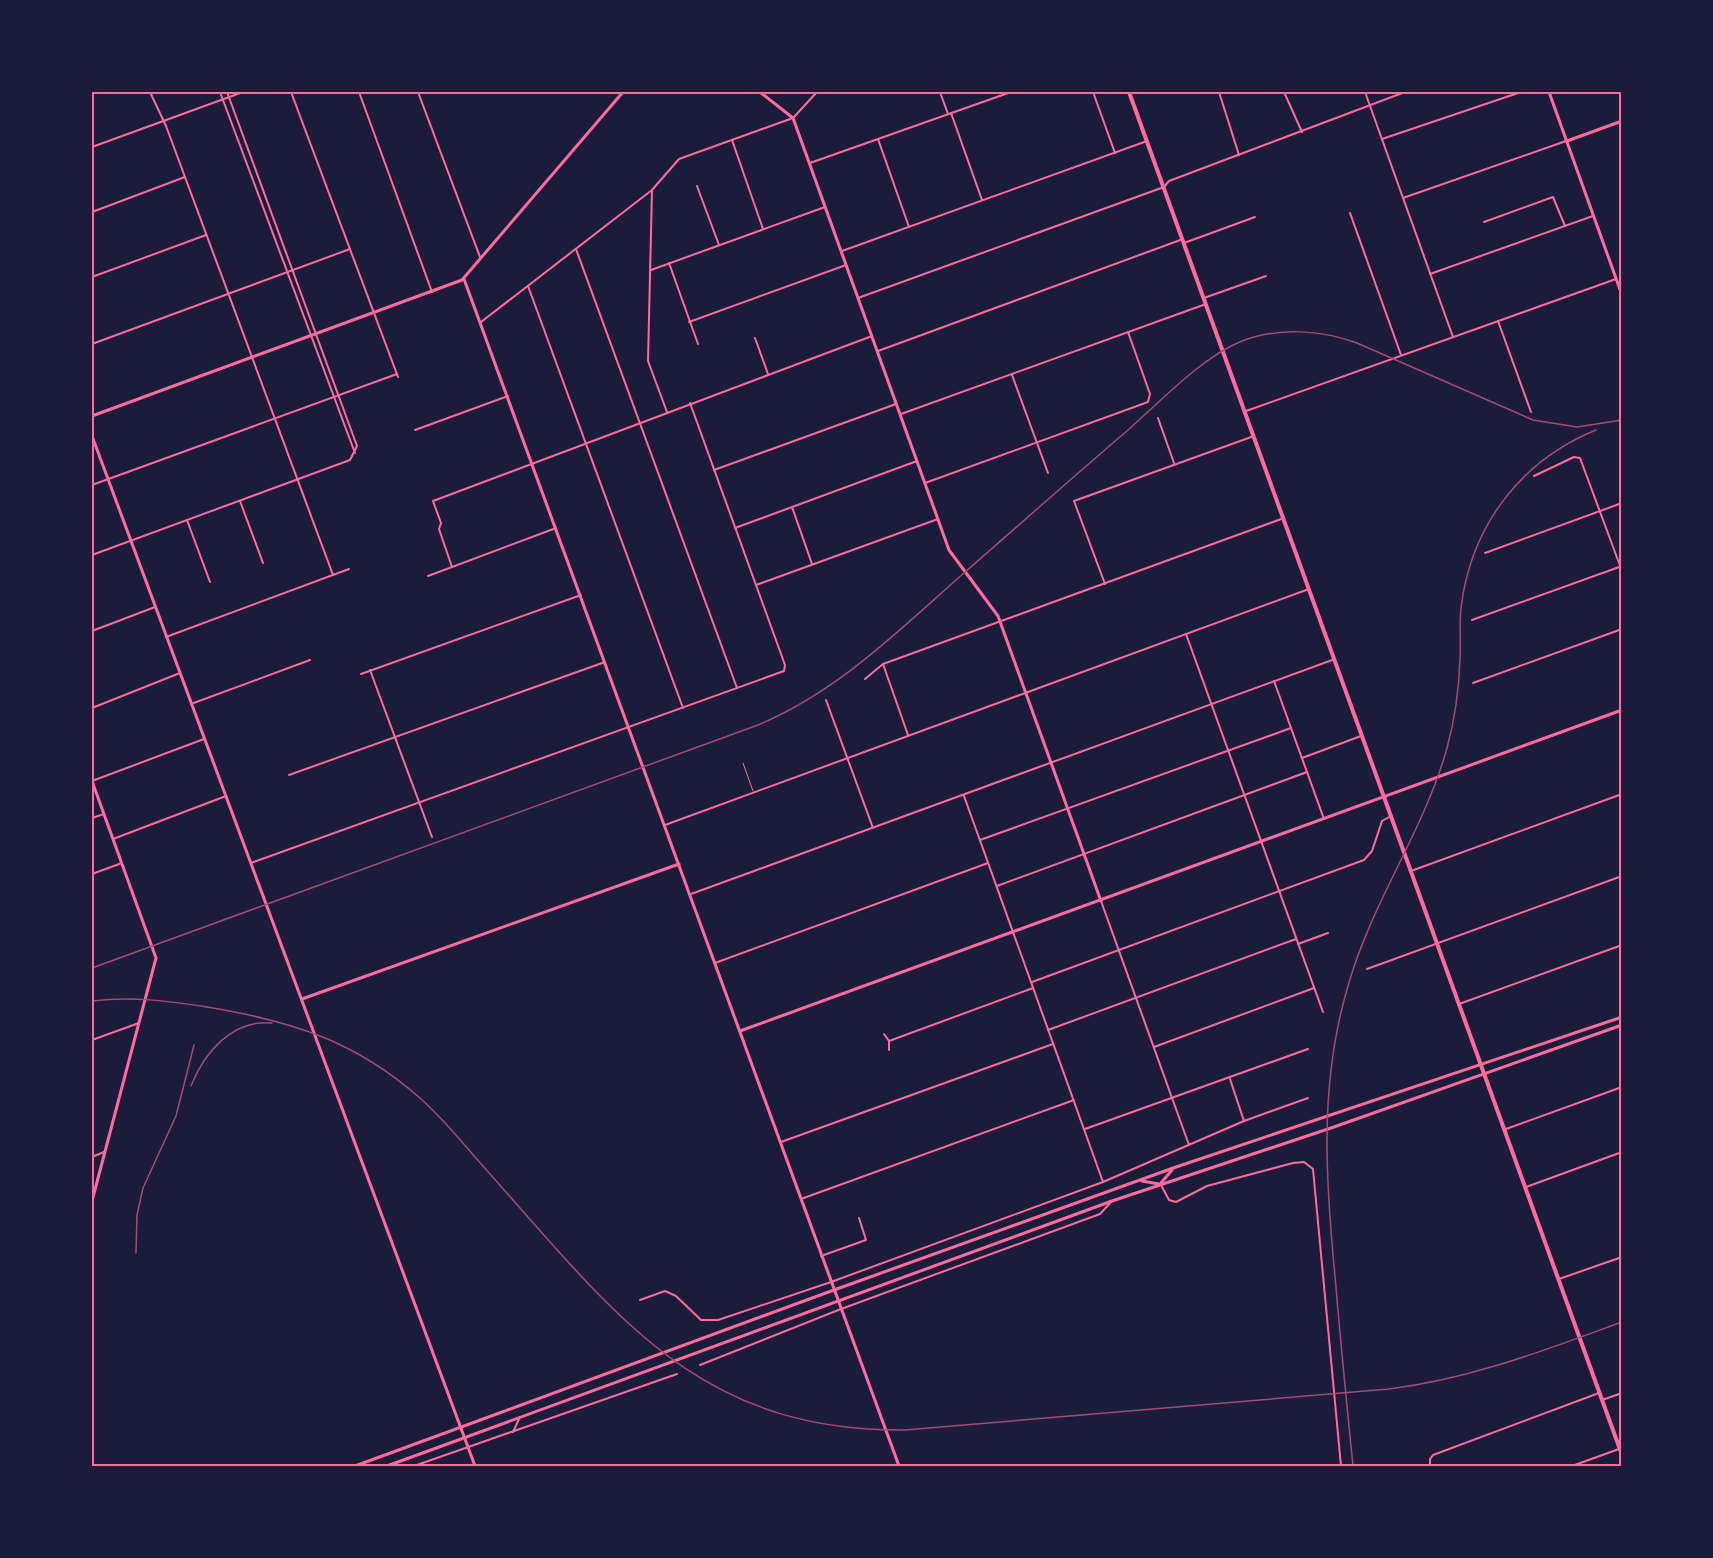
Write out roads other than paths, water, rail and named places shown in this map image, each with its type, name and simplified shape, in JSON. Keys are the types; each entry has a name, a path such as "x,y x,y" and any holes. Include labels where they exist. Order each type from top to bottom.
{"main road":[{"path":"1129,92 1622,1455"}],"street":[{"path":"150,92 164,120 333,574"},
{"path":"220,92 355,453"},
{"path":"92,555 350,460 355,453 357,442 227,92"},
{"path":"92,147 243,92"},
{"path":"92,485 397,375 291,92"},
{"path":"359,92 432,292"},
{"path":"418,92 481,258"},
{"path":"92,416 465,279 623,92"},
{"path":"760,92 793,118 951,554 1000,622 1189,1145"},
{"path":"480,322 652,190 679,159 793,118 817,92"},
{"path":"940,92 982,201"},
{"path":"809,163 878,140 1000,93 1011,92"},
{"path":"1093,92 1115,153"},
{"path":"1219,92 1239,155"},
{"path":"1284,92 1302,132"},
{"path":"1365,92 1453,337"},
{"path":"858,298 1164,187 1168,181 1371,107 1405,92"},
{"path":"1382,139 1521,92"},
{"path":"1549,92 1622,295"},
{"path":"1403,198 1622,121"},
{"path":"732,140 764,229"},
{"path":"878,140 909,227"},
{"path":"841,251 1147,141"},
{"path":"92,212 185,177"},
{"path":"698,186 718,245"},
{"path":"652,190 648,361 667,412"},
{"path":"1484,222 1553,197 1565,226"},
{"path":"651,270 825,207"},
{"path":"1350,213 1401,355"},
{"path":"1430,274 1593,216"},
{"path":"877,352 1254,217"},
{"path":"92,277 206,235"},
{"path":"92,344 350,249"},
{"path":"576,249 737,689"},
{"path":"669,263 698,344"},
{"path":"689,322 846,265"},
{"path":"1204,298 1266,276"},
{"path":"465,279 899,1467"},
{"path":"1245,411 1616,279"},
{"path":"528,286 684,709"},
{"path":"900,415 1206,304"},
{"path":"1498,321 1531,412"},
{"path":"925,483 1149,401 1150,394 1128,332"},
{"path":"452,567 439,529 441,523 433,501 872,336"},
{"path":"755,338 768,374"},
{"path":"1012,375 1048,473"},
{"path":"415,429 508,396"},
{"path":"251,863 630,729 784,671 785,665 690,403"},
{"path":"714,470 896,404"},
{"path":"1158,418 1175,465"},
{"path":"92,436 475,1467"},
{"path":"1105,584 1074,501 1254,436"},
{"path":"1534,476 1547,468 1580,457 1622,571"},
{"path":"735,528 917,461"},
{"path":"240,501 263,562"},
{"path":"1485,553 1622,503"},
{"path":"792,507 813,565"},
{"path":"865,679 883,664 1284,518"},
{"path":"756,585 938,519"},
{"path":"187,520 210,582"},
{"path":"428,576 556,528"},
{"path":"1472,620 1621,566"},
{"path":"166,637 349,570"},
{"path":"665,825 1310,589"},
{"path":"361,674 581,595"},
{"path":"92,631 155,607"},
{"path":"1473,683 1622,629"},
{"path":"1186,634 1323,1012"},
{"path":"691,894 1335,659"},
{"path":"191,704 310,660"},
{"path":"289,775 605,662"},
{"path":"883,664 908,736"},
{"path":"370,670 432,837"},
{"path":"92,708 180,673"},
{"path":"1274,681 1324,819"},
{"path":"826,700 873,828"},
{"path":"740,1031 1622,710"},
{"path":"980,841 1291,728"},
{"path":"1302,758 1363,736"},
{"path":"92,1201 156,958 92,781 204,739"},
{"path":"996,886 1307,772"},
{"path":"1411,872 1622,794"},
{"path":"963,795 1104,1182"},
{"path":"113,839 226,796"},
{"path":"92,818 104,814"},
{"path":"1031,982 1366,859 1372,851 1381,823 1391,816"},
{"path":"92,874 122,863"},
{"path":"715,963 988,863"},
{"path":"302,999 679,864"},
{"path":"1367,969 1622,876"},
{"path":"1298,944 1328,933"},
{"path":"1048,1030 1296,939"},
{"path":"1459,1004 1622,945"},
{"path":"889,1041 1033,988"},
{"path":"1154,1047 1314,988"},
{"path":"355,1467 1139,1180 1622,1017"},
{"path":"92,1040 139,1023"},
{"path":"387,1467 1112,1201 1335,1127 1622,1025"},
{"path":"884,1034 889,1041 889,1050"},
{"path":"780,1142 1053,1044"},
{"path":"1084,1130 1308,1049"},
{"path":"1229,1078 1244,1121"},
{"path":"1504,1130 1622,1087"},
{"path":"640,1300 660,1291 670,1292 701,1320 711,1322 831,1282 1104,1182 1244,1121 1308,1098"},
{"path":"801,1199 1074,1100"},
{"path":"92,1157 104,1152"},
{"path":"1525,1187 1622,1152"},
{"path":"1176,1167 1161,1184 1166,1197 1176,1202 1207,1186 1293,1163 1304,1162 1313,1169 1341,1467"},
{"path":"1139,1180 1161,1184"},
{"path":"700,1365 841,1309 1100,1214 1112,1201"},
{"path":"822,1256 866,1240 859,1218"},
{"path":"1558,1280 1622,1257"},
{"path":"414,1467 677,1374"},
{"path":"1430,1467 1430,1458 1599,1393"},
{"path":"1602,1400 1622,1393"},
{"path":"513,1432 519,1419"},
{"path":"1572,1467 1620,1449"}],"lane":[{"path":"743,763 753,793"}],"railway":[{"path":"92,968 758,725 787,711 815,695 867,658 1182,381 1212,358 1242,341 1285,332 1329,335 1357,343 1533,420 1577,427 1622,420"},
{"path":"1353,1466 1327,1173 1328,1098 1338,1023 1358,955 1425,808 1447,748 1458,693 1461,608 1476,550 1488,524 1523,478 1544,459 1596,430"},
{"path":"92,1001 150,1000 267,1019 322,1037 372,1062 421,1099 448,1126 578,1273 622,1317 667,1355 716,1387 770,1411 833,1425 905,1430 1389,1389 1478,1371 1622,1322"},
{"path":"191,1086 212,1051 232,1032 258,1023 272,1023"},
{"path":"136,1253 137,1215 143,1188 176,1116 194,1045"}]}
